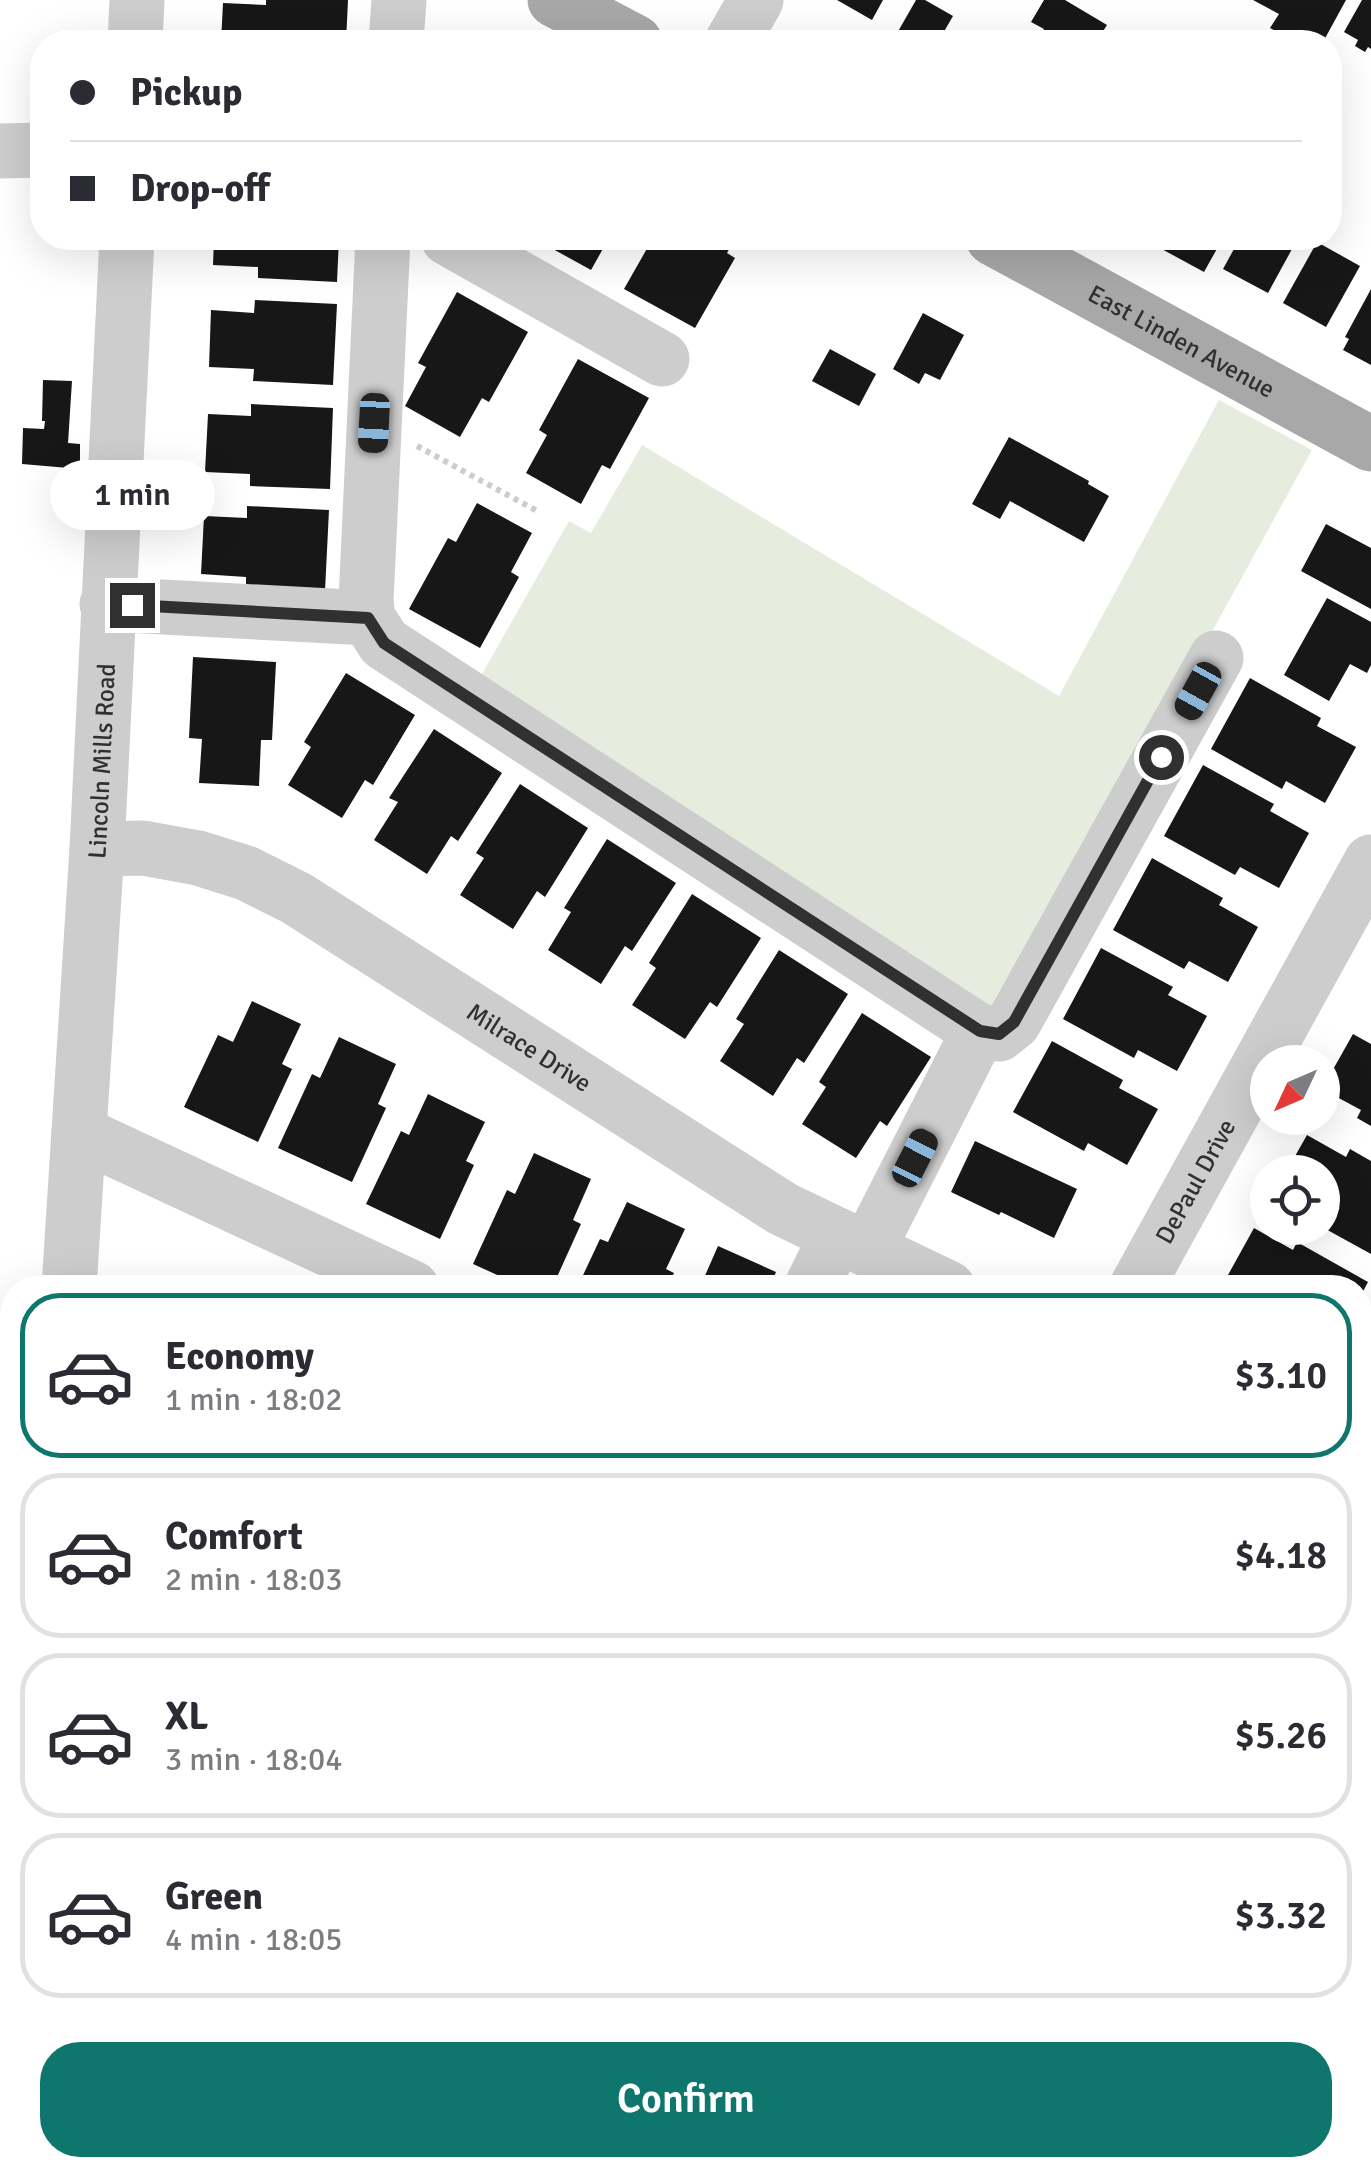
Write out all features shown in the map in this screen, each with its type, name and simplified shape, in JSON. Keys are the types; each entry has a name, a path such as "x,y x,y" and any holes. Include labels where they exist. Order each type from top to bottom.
{"main road":[{"path":"556,0 612,30"},
{"name":"East Linden Avenue","path":"1015,250 1371,444"}],"street":[{"path":"136,30 137,0"},
{"path":"397,30 398,0"},
{"path":"739,30 756,0"},
{"path":"0,150 30,150"},
{"name":"Lincoln Mills Road","path":"70,1275 126,250"},
{"path":"382,250 366,601 368,618 384,643 980,1031 999,1034 1014,1022 1216,658"},
{"path":"469,250 662,359"},
{"path":"107,604 368,618"},
{"name":"Milrace Drive","path":"96,849 143,848 198,858 246,873 296,898 783,1209 921,1275"},
{"name":"DePaul Drive","path":"1143,1275 1371,862"},
{"path":"823,1275 852,1242 980,1031"},
{"path":"79,1132 384,1275"}],"path":[{"path":"374,423 539,512"}],"green space":[{"path":"1219,400 1312,450 1001,1015 474,688 569,521 591,533 642,445 1059,696"}],"building":[{"path":"266,0 348,0 347,30 222,30 223,3 266,5"},
{"path":"837,0 883,0 872,20"},
{"path":"916,0 925,0 953,16 945,30 899,30"},
{"path":"1044,0 1065,0 1107,25 1104,30 1043,30 1031,22"},
{"path":"1253,0 1346,0 1330,30 1274,30 1270,28 1279,14"},
{"path":"1362,0 1371,0 1371,49 1368,47 1365,52 1355,46 1358,40 1344,32"},
{"path":"214,250 338,250 337,282 258,278 258,267 213,265"},
{"path":"555,250 602,250 591,270"},
{"path":"646,250 729,250 727,253 735,258 695,328 624,289"},
{"path":"1164,250 1216,250 1204,272"},
{"path":"1233,250 1291,250 1268,293 1223,269"},
{"path":"1313,250 1331,250 1360,266 1326,327 1283,303"},
{"path":"1371,289 1371,365 1343,350 1349,339 1345,337"},
{"path":"457,292 528,332 489,402 482,398 460,437 405,406 426,367 418,363"},
{"path":"255,300 337,304 333,385 253,381 254,369 209,367 211,310 254,313"},
{"path":"923,313 964,335 940,380 925,373 919,384 893,369"},
{"path":"830,349 876,374 859,406 812,381"},
{"path":"578,359 649,398 610,469 602,465 581,504 526,473 547,435 539,430"},
{"path":"43,380 72,381 68,443 80,444 80,469 22,464 23,428 44,429"},
{"path":"251,404 333,408 330,489 250,486 250,474 205,472 208,414 251,416"},
{"path":"1009,437 1109,496 1084,542 1010,501 1000,519 972,504"},
{"path":"477,503 532,533 511,572 519,577 480,648 409,609 448,538 456,542"},
{"path":"247,506 329,510 325,591 246,588 246,577 201,574 204,516 247,518"},
{"path":"1326,524 1371,548 1371,609 1301,571"},
{"path":"1327,598 1371,622 1371,665 1367,673 1350,664 1329,701 1284,675"},
{"path":"193,657 276,662 272,740 261,740 259,786 199,783 202,739 189,738"},
{"path":"346,673 415,715 373,785 365,780 342,818 288,785 311,747 304,742"},
{"path":"1250,678 1321,718 1317,726 1356,747 1325,803 1286,781 1282,789 1211,749"},
{"path":"434,729 502,773 458,841 451,836 427,874 374,840 398,802 389,798"},
{"path":"1203,765 1274,804 1270,811 1309,833 1279,888 1240,867 1235,875 1164,836"},
{"path":"520,784 588,828 545,897 537,891 513,929 460,895 484,858 476,853"},
{"path":"607,839 676,883 632,951 625,946 601,984 548,950 571,912 564,908"},
{"path":"1152,858 1223,898 1219,905 1258,927 1228,982 1189,961 1184,969 1113,930"},
{"path":"692,894 761,938 717,1007 710,1002 685,1039 632,1005 656,968 649,963"},
{"path":"1101,948 1173,987 1168,995 1207,1016 1177,1071 1138,1050 1134,1058 1063,1019"},
{"path":"779,950 848,994 804,1063 797,1058 773,1096 720,1061 744,1024 736,1019"},
{"path":"252,1001 301,1024 282,1064 292,1069 258,1142 184,1107 218,1035 233,1042"},
{"path":"862,1013 931,1057 887,1126 880,1121 856,1158 802,1124 826,1087 819,1082"},
{"path":"1353,1034 1371,1044 1371,1126 1357,1118 1361,1110 1340,1099 1340,1057"},
{"path":"339,1037 396,1064 378,1104 386,1108 352,1182 278,1148 312,1074 320,1078"},
{"path":"1052,1041 1123,1080 1119,1088 1158,1109 1127,1165 1088,1143 1084,1151 1013,1112"},
{"path":"428,1094 485,1122 466,1161 474,1165 440,1239 366,1204 401,1131 409,1135"},
{"path":"1307,1135 1346,1157 1350,1149 1371,1161 1371,1254 1340,1237 1340,1155 1296,1155"},
{"path":"975,1141 1077,1189 1054,1238 951,1192"},
{"path":"534,1153 591,1179 573,1220 581,1224 558,1275 497,1275 473,1264 507,1190 515,1194"},
{"path":"627,1202 685,1229 666,1269 673,1275 583,1275 600,1239 608,1242"},
{"path":"1250,1235 1250,1245 1284,1245 1293,1250 1296,1245 1302,1245 1356,1275 1228,1275"},
{"path":"718,1246 776,1272 775,1275 705,1275"}],"route":[{"path":"132,605 368,618 384,643 980,1031 999,1034 1014,1022 1161,757"}]}
